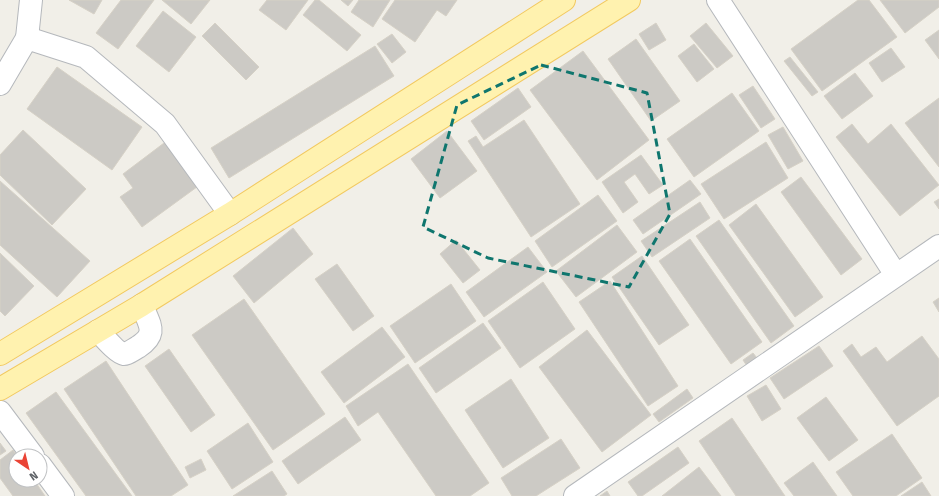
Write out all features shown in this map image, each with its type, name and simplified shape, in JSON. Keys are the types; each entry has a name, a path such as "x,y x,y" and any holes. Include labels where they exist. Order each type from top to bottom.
{"main road":[{"path":"0,354 230,214 564,0"},
{"path":"0,389 142,304 629,0"}],"street":[{"path":"0,84 27,38 31,0"},
{"path":"718,0 896,275"},
{"path":"27,38 86,57 165,124 230,214"},
{"path":"575,496 939,246"},
{"path":"98,331 118,352 123,354 128,353 148,340 151,335 151,329 142,304"},
{"path":"0,412 27,448"},
{"path":"48,476 63,496"}],"highlighted area":[{"path":"541,65 647,93 670,214 629,287 488,258 423,227 457,105"}],"building":[{"path":"69,0 102,0 94,14"},
{"path":"121,0 154,0 118,49 96,33"},
{"path":"162,0 210,0 191,24"},
{"path":"267,0 308,0 286,30 259,10"},
{"path":"315,0 319,0 361,35 347,51 303,15"},
{"path":"341,0 353,0 348,6"},
{"path":"359,0 390,0 373,27 351,12"},
{"path":"395,0 457,0 446,16 437,10 415,42 382,19"},
{"path":"858,0 869,0 897,37 822,91 791,49"},
{"path":"880,0 939,0 939,7 905,33"},
{"path":"163,11 196,37 169,72 136,46"},
{"path":"215,23 259,67 246,80 202,36"},
{"path":"656,23 666,40 649,50 639,34"},
{"path":"706,23 733,56 717,68 690,36"},
{"path":"939,30 939,59 925,40"},
{"path":"392,34 406,52 392,63 377,44"},
{"path":"636,39 680,101 651,121 608,59"},
{"path":"694,44 714,69 697,82 678,56"},
{"path":"375,46 394,76 229,178 211,148"},
{"path":"891,48 905,67 882,82 869,63"},
{"path":"583,51 649,140 597,180 530,90"},
{"path":"790,57 818,92 812,96 784,61"},
{"path":"57,67 142,127 112,170 27,109"},
{"path":"855,73 873,96 842,119 824,96"},
{"path":"753,86 775,119 761,128 739,95"},
{"path":"518,88 531,107 484,140 471,121"},
{"path":"732,93 759,131 694,177 667,139"},
{"path":"939,98 939,167 905,123"},
{"path":"524,120 580,204 531,237 468,141 476,136 483,147"},
{"path":"852,124 868,144 891,124 939,185 900,216 836,137"},
{"path":"783,127 803,161 788,169 768,135"},
{"path":"23,130 86,189 52,225 0,175 0,155"},
{"path":"447,131 477,171 440,198 411,159"},
{"path":"168,140 201,184 142,227 120,197 133,188 123,174"},
{"path":"766,142 788,178 724,219 701,184"},
{"path":"641,155 663,185 649,194 635,174 624,182 638,202 623,213 602,182"},
{"path":"801,177 862,259 841,275 781,192"},
{"path":"690,180 701,194 643,234 633,220"},
{"path":"0,181 90,261 57,297 0,245"},
{"path":"598,195 617,221 552,267 535,241"},
{"path":"939,199 939,209 934,202"},
{"path":"700,202 710,218 652,257 641,241"},
{"path":"756,204 823,297 795,317 729,225"},
{"path":"719,220 794,326 771,343 696,236"},
{"path":"617,225 637,252 576,297 556,271"},
{"path":"293,228 313,254 254,303 233,276"},
{"path":"690,239 762,342 731,364 659,261"},
{"path":"456,240 480,270 463,283 440,254"},
{"path":"528,247 547,272 484,317 466,292"},
{"path":"0,253 34,286 5,316 0,311"},
{"path":"642,256 689,325 659,345 612,277"},
{"path":"337,264 374,316 353,331 315,279"},
{"path":"610,281 678,386 648,406 579,302"},
{"path":"543,282 575,329 520,368 488,321"},
{"path":"451,284 476,321 415,363 390,326"},
{"path":"939,298 939,312 933,302"},
{"path":"244,299 325,414 273,450 192,335"},
{"path":"483,323 501,348 436,393 419,368"},
{"path":"382,327 405,357 344,403 321,372"},
{"path":"587,330 651,415 602,452 539,367"},
{"path":"922,336 939,359 939,396 897,426 843,351 852,344 861,357 876,347 887,362"},
{"path":"819,346 833,366 784,399 770,378"},
{"path":"169,349 215,415 191,432 145,366"},
{"path":"753,353 757,358 747,366 743,360"},
{"path":"106,361 188,485 171,496 136,496 64,389"},
{"path":"408,364 489,483 470,496 436,496 378,412 358,426 346,406"},
{"path":"511,379 549,438 503,468 465,410"},
{"path":"766,385 781,409 762,421 747,396"},
{"path":"687,389 693,398 659,422 653,414"},
{"path":"56,392 132,496 86,496 26,413"},
{"path":"826,397 858,440 829,461 797,418"},
{"path":"345,417 361,440 298,484 282,461"},
{"path":"732,418 785,496 736,496 699,441"},
{"path":"248,423 273,462 232,489 207,451"},
{"path":"892,434 922,478 896,496 853,496 836,472"},
{"path":"561,439 580,468 536,496 512,496 501,478"},
{"path":"0,443 6,451 0,455"},
{"path":"678,447 689,463 642,496 638,496 628,482"},
{"path":"8,454 8,488 40,488 45,496 13,496 0,478 0,460"},
{"path":"201,459 206,470 190,478 185,467"},
{"path":"813,462 837,496 794,496 784,483"},
{"path":"699,467 721,496 662,496"},
{"path":"272,471 287,494 284,496 233,496"},
{"path":"922,482 931,496 901,496"},
{"path":"607,491 610,496 600,496"}]}
